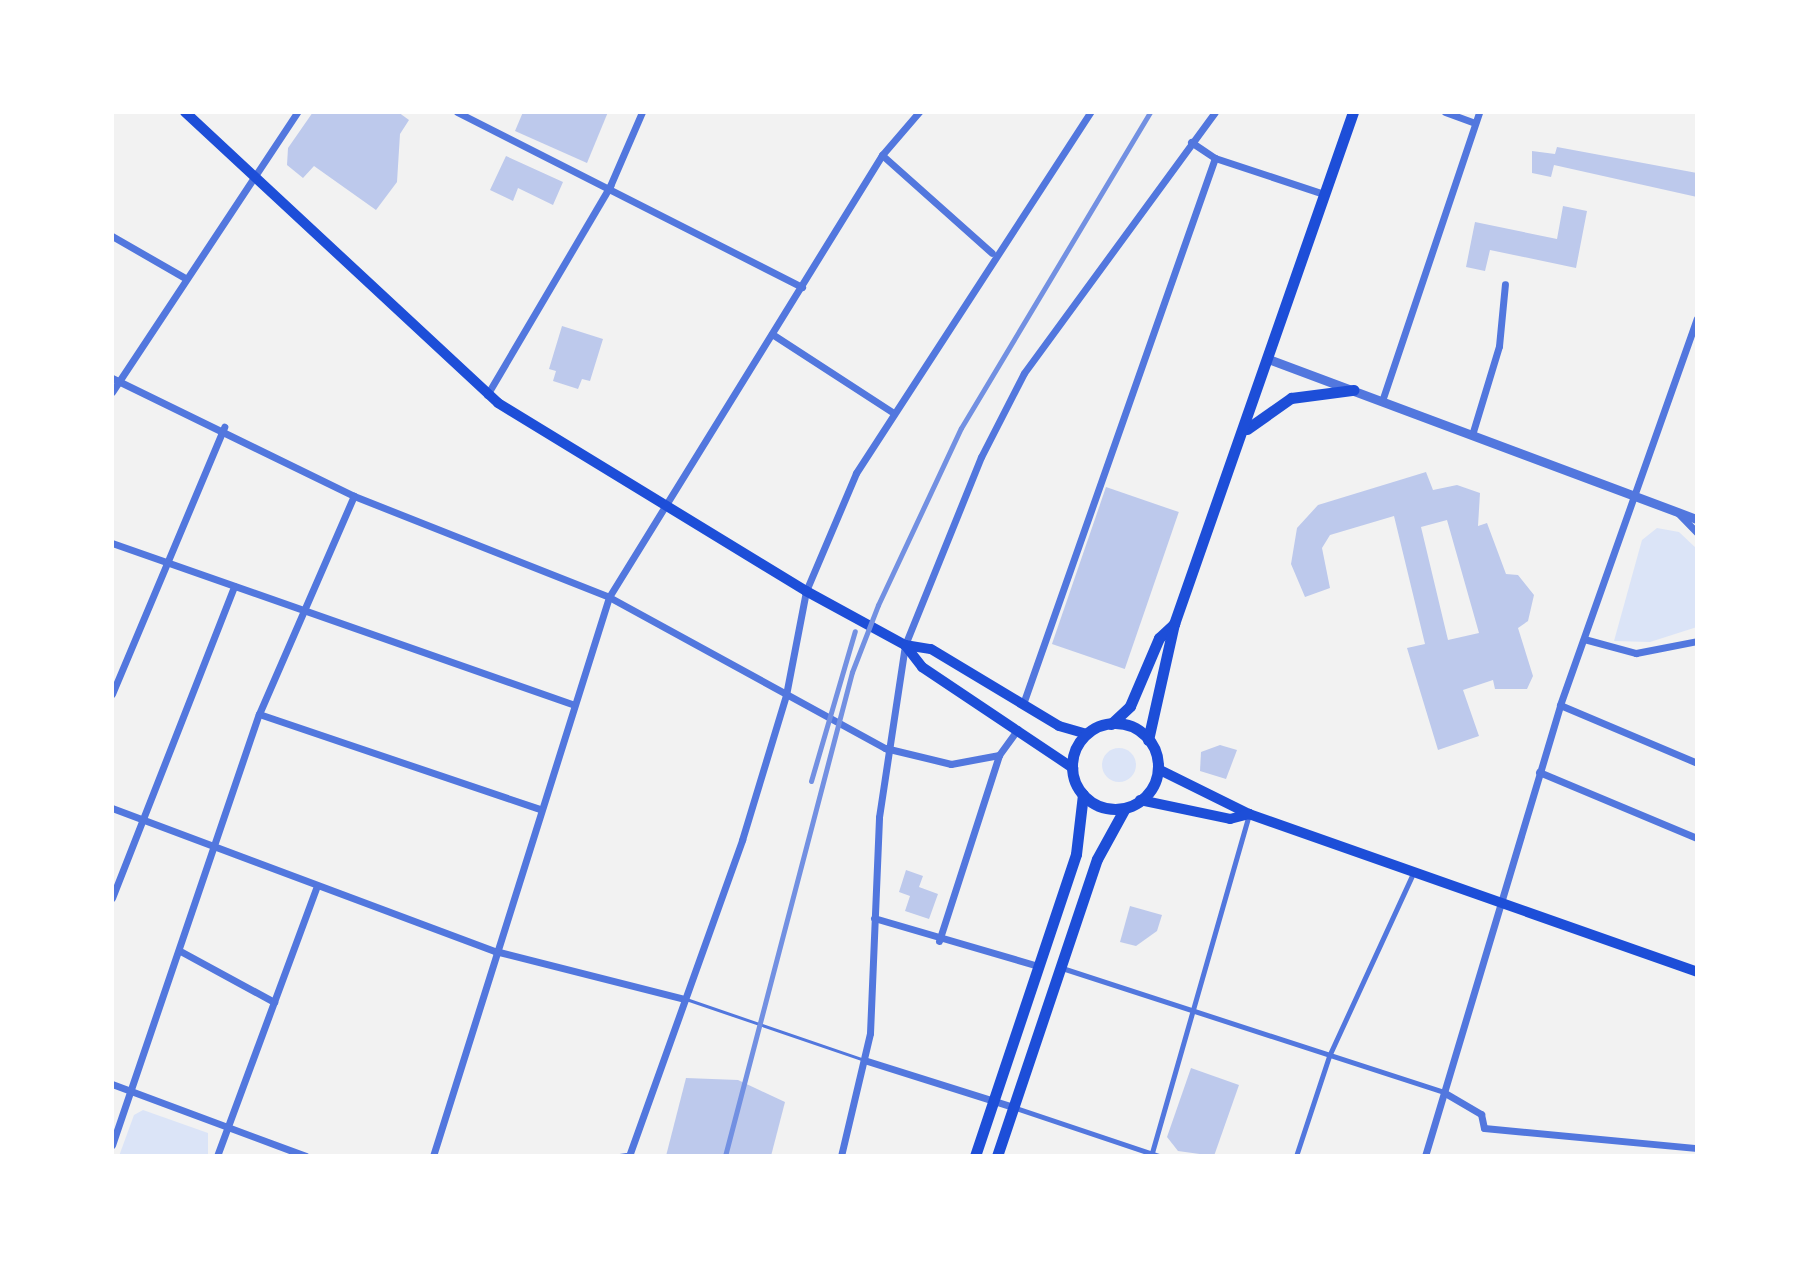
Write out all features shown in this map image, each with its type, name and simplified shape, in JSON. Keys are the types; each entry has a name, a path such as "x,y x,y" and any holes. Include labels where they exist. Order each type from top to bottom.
{"main road":[{"path":"185,112 249,176 487,395 661,509 806,591 905,645 931,649 1023,704 1087,734"},
{"path":"1148,740 1174,624 1247,430 1353,112"},
{"path":"1247,430 1291,398 1353,390"},
{"path":"1073,768 1087,734 1111,724 1130,706 1159,638 1174,624"},
{"path":"905,645 922,667 1019,727 1073,768 1083,794 1076,854 975,1156"},
{"path":"1111,724 1131,726 1148,740 1158,769 1249,814 1697,972"},
{"path":"1083,794 1098,806 1125,808 1140,800 1158,769"},
{"path":"1140,800 1230,819 1249,814"},
{"path":"997,1156 1097,859 1125,808"}],"street":[{"path":"112,392 116,380 249,176 297,112"},
{"path":"457,112 610,186 802,287"},
{"path":"487,395 610,186 642,112"},
{"path":"433,1156 539,809 609,597 882,155 919,112"},
{"path":"630,1155 786,695 806,591 856,473 992,253 1090,112"},
{"path":"841,1156 864,1060 885,748 905,645 981,457 1024,373 1215,112"},
{"path":"1445,112 1475,123"},
{"path":"1382,401 1479,112"},
{"path":"1191,142 1215,158 1324,194"},
{"path":"882,155 992,253"},
{"path":"1023,704 1215,158"},
{"path":"112,236 185,278"},
{"path":"1472,435 1499,346 1505,284"},
{"path":"1425,1156 1560,705 1632,495 1694,346 1697,319"},
{"path":"772,334 892,412"},
{"path":"1271,360 1697,519"},
{"path":"116,380 224,427 354,496 609,597 885,748 951,764 999,755"},
{"path":"112,694 224,427"},
{"path":"112,1145 182,952 259,714 354,496"},
{"path":"1677,512 1697,533"},
{"path":"112,543 573,704"},
{"path":"112,898 234,586"},
{"path":"1584,639 1636,653 1697,641"},
{"path":"1560,705 1697,763"},
{"path":"259,714 539,809"},
{"path":"939,941 999,755 1019,727"},
{"path":"1539,772 1697,838"},
{"path":"112,808 495,951 685,999"},
{"path":"1151,1154 1249,814"},
{"path":"1296,1156 1329,1056 1414,872"},
{"path":"217,1156 317,886"},
{"path":"874,918 939,941 1038,966"},
{"path":"182,952 274,1002"},
{"path":"1060,968 1194,1007 1329,1056 1445,1093 1481,1114 1484,1128 1697,1148"},
{"path":"864,1060 1159,1156"},
{"path":"112,1084 306,1156"}],"lane":[{"path":"685,999 864,1060"},
{"path":"613,1156 630,1155"}],"shaded area":[{"path":"1657,528 1679,532 1697,549 1697,627 1650,642 1614,641 1642,540"},
{"path":"1119,748 1131,753 1136,765 1131,777 1119,782 1107,777 1102,765 1107,753"},
{"path":"143,1110 208,1133 208,1156 119,1156 134,1115"}],"building":[{"path":"313,112 398,112 409,120 400,134 397,182 376,210 314,166 303,178 287,165 288,148"},
{"path":"523,112 608,112 587,163 515,131"},
{"path":"1557,147 1697,173 1697,197 1554,165 1551,177 1532,173 1532,151 1555,154"},
{"path":"506,156 563,182 553,205 518,188 513,201 490,190"},
{"path":"1563,206 1587,211 1576,268 1490,250 1485,271 1466,267 1475,222 1557,239"},
{"path":"562,326 603,339 590,381 582,379 578,389 553,381 556,371 549,369"},
{"path":"1426,472 1433,490 1457,485 1480,493 1478,526 1487,523 1506,574 1518,575 1534,595 1528,621 1518,628 1533,676 1527,689 1495,689 1493,680 1463,690 1479,736 1438,750 1407,648 1425,644 1394,516 1330,535 1322,548 1330,588 1305,597 1291,564 1297,528 1318,505","holes":["1447,520 1479,633 1448,640 1421,527"]},
{"path":"1106,487 1179,512 1125,669 1052,644"},
{"path":"1220,745 1237,750 1226,779 1200,771 1201,752"},
{"path":"906,870 923,876 919,887 938,894 929,919 905,911 910,896 899,892"},
{"path":"1130,906 1162,915 1157,931 1136,946 1120,942"},
{"path":"1191,1068 1239,1085 1214,1156 1178,1151 1167,1137"},
{"path":"686,1078 738,1080 785,1102 771,1156 666,1156"}],"railway":[{"path":"725,1156 852,672 878,605 961,428 1150,112"},
{"path":"811,781 855,631"}]}
